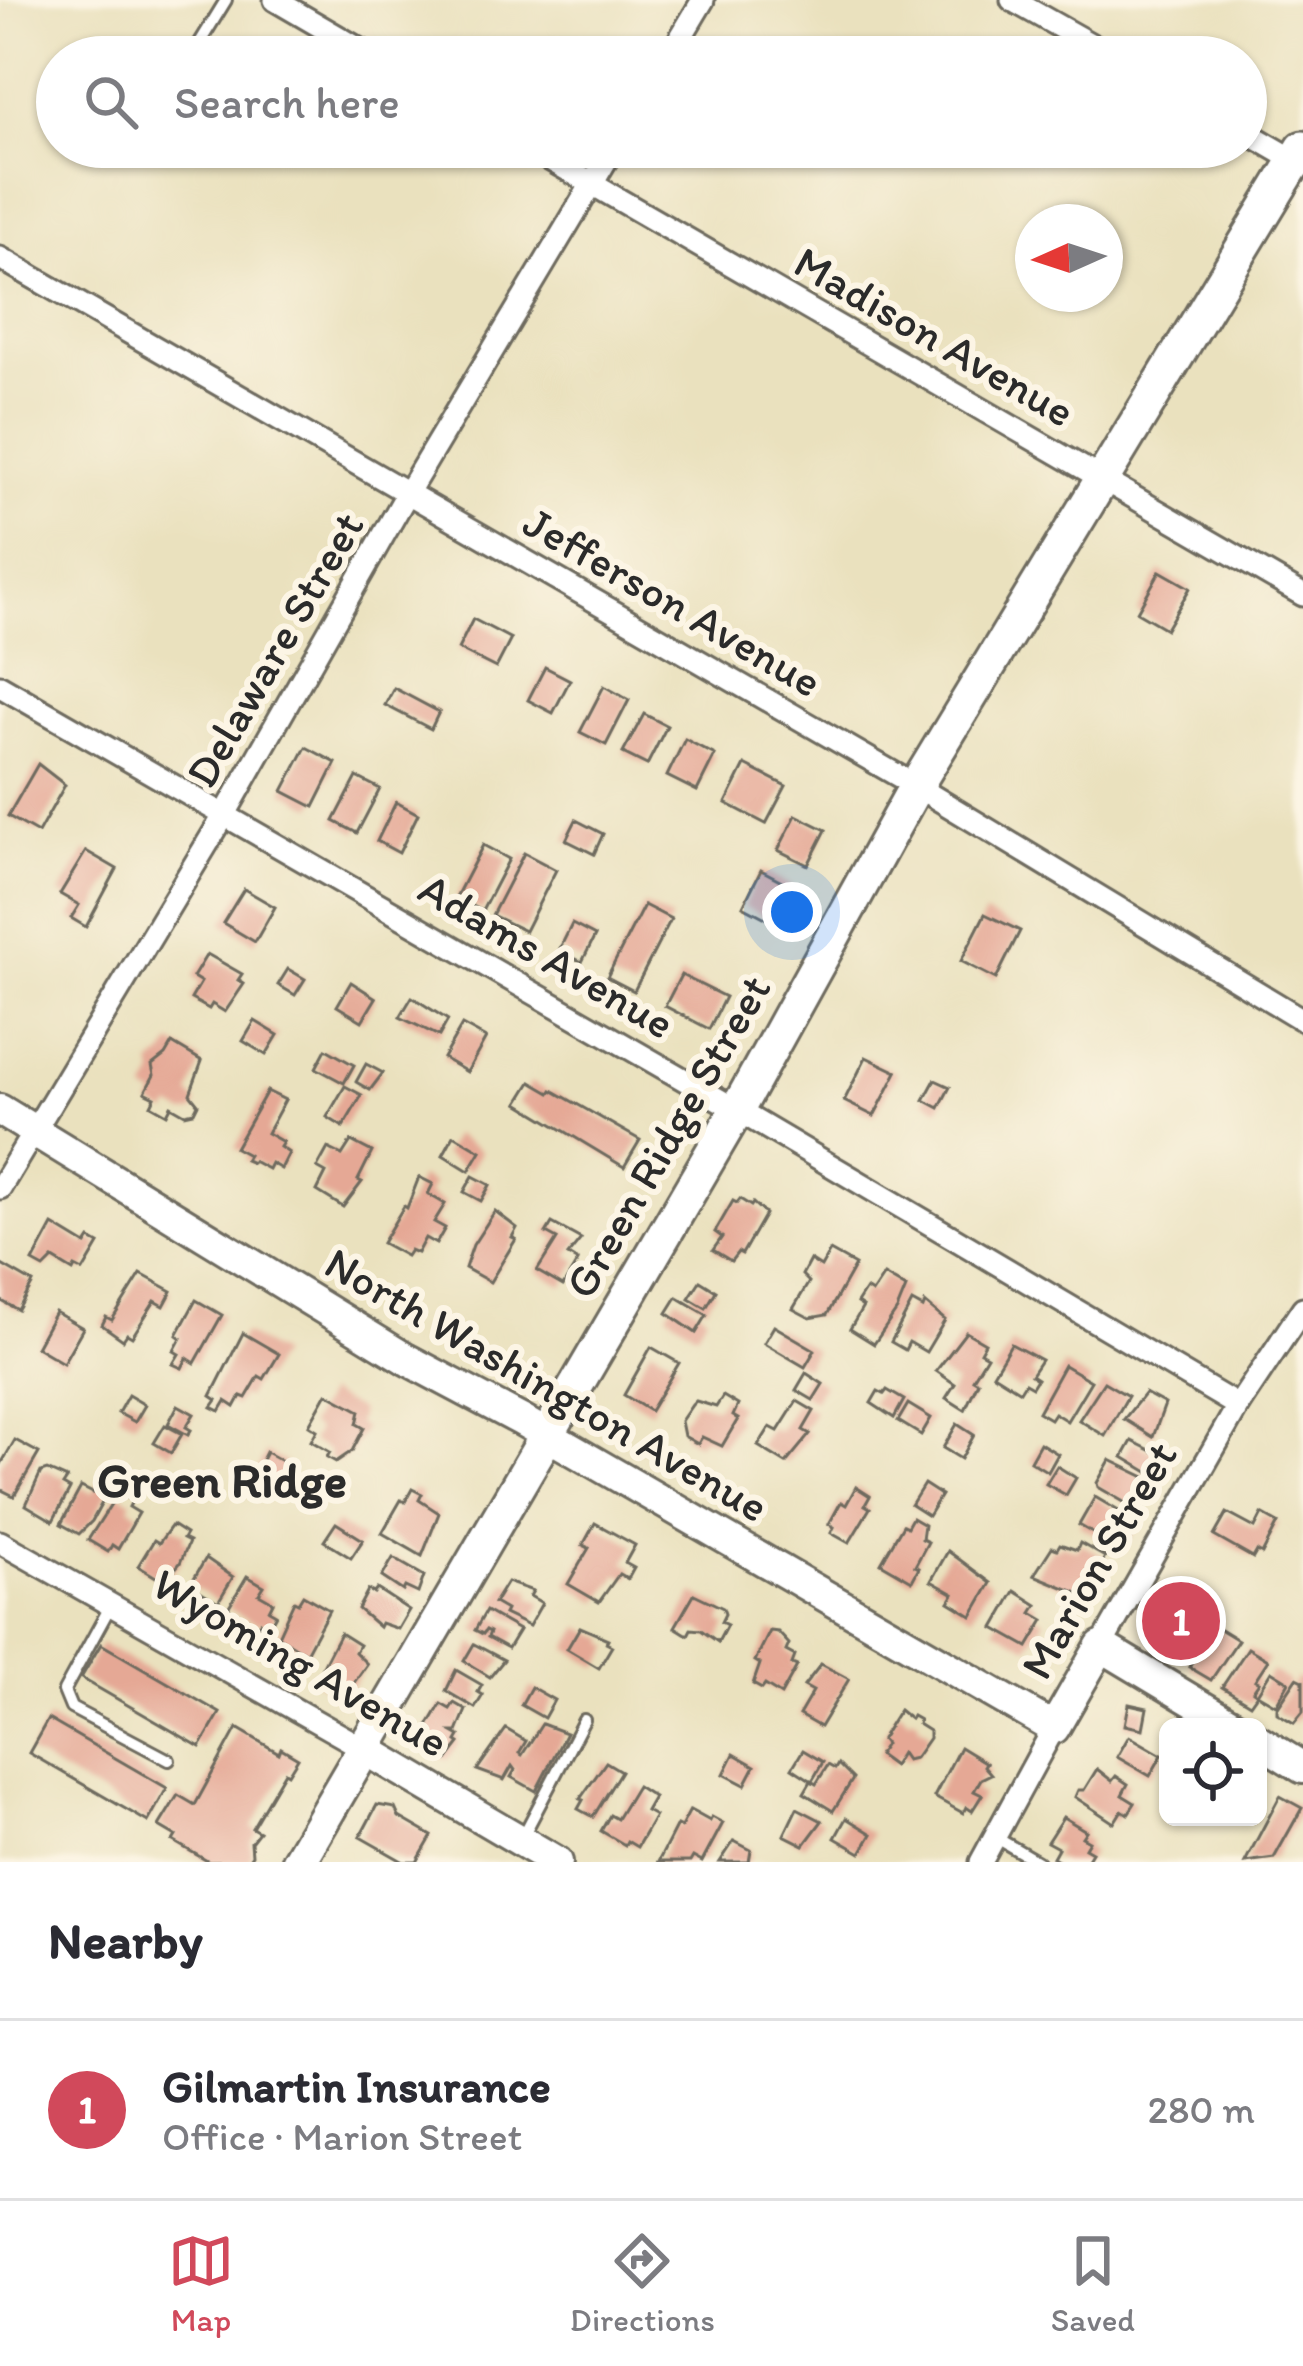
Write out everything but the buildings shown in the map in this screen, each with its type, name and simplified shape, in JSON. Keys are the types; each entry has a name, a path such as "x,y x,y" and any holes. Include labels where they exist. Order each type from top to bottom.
{"main road":[{"name":"Green Ridge Street","path":"298,1862 736,1110 916,786 1301,158"}],"street":[{"path":"275,0 337,36"},
{"path":"681,36 703,0"},
{"path":"1012,0 1076,36"},
{"path":"1267,142 1301,158"},
{"name":"Madison Avenue","path":"564,168 1303,595"},
{"name":"Delaware Street","path":"0,1188 225,814 408,492 601,168"},
{"name":"Jefferson Avenue","path":"0,258 916,786 1303,1020"},
{"name":"Adams Avenue","path":"0,686 1238,1406"},
{"name":"North Washington Avenue","path":"0,1110 406,1359 1054,1728"},
{"name":"Marion Street","path":"981,1862 1238,1406 1303,1308"},
{"name":"Wyoming Avenue","path":"0,1542 556,1862"},
{"path":"1101,1646 1221,1718"},
{"path":"1267,1746 1303,1768"}],"lane":[{"path":"204,36 226,0"},
{"path":"112,1605 64,1691 65,1700 71,1708 169,1760"},
{"path":"520,1840 584,1720"},
{"path":"995,1837 1038,1862"}],"place":[{"name":"Gilmartin Insurance","path":"1181,1621"}],"district":[{"name":"Green Ridge","path":"222,1480"}]}
